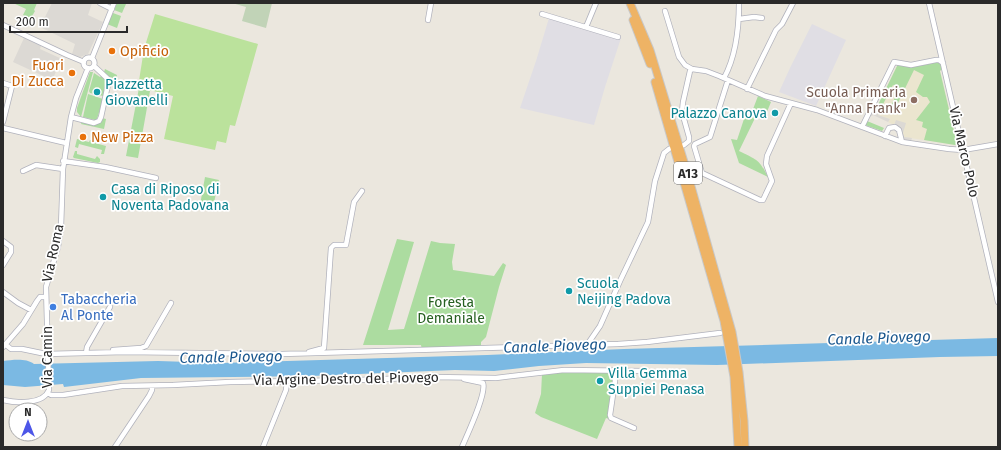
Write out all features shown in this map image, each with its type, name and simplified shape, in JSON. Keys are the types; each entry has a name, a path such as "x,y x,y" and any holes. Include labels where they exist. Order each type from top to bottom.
{"highway":[{"name":"A13","path":"626,3 639,28"},
{"name":"A13","path":"630,3 639,28 727,321 730,349 738,389 745,447"},
{"name":"A13","path":"738,389 738,447"}],"street":[{"path":"100,3 112,9"},
{"path":"70,117 94,123 99,121 110,84 108,78 94,66 94,61 92,58 114,3"},
{"path":"428,20 430,3"},
{"path":"586,27 596,3"},
{"path":"739,3 739,19 733,55 710,137 695,144 694,146 702,173 760,200 763,200 772,179 766,164 767,156 791,104"},
{"path":"747,88 776,30 782,24 793,3"},
{"name":"Via Marco Polo","path":"930,3 998,302"},
{"path":"665,10 679,57 685,65 692,69 706,71 776,100 816,110 902,142 934,148 963,150 998,144"},
{"path":"542,14 618,37"},
{"path":"739,19 754,17 762,18"},
{"path":"4,27 84,62 85,66 88,68 94,66"},
{"path":"84,62 88,58 92,58"},
{"path":"862,127 866,116 894,62 915,64 939,60 943,63"},
{"name":"Via Roma","path":"4,346 23,324 40,298 46,296 46,287 58,247 61,226 63,162 70,117 88,68"},
{"path":"684,145 689,141 689,137 682,112 683,102 690,71 692,69"},
{"path":"3,84 12,86 3,122"},
{"path":"885,136 889,128 895,126 899,130 902,142"},
{"path":"3,128 66,143"},
{"path":"580,345 590,342 600,326 648,222 652,192 661,160 664,153 670,148"},
{"path":"63,162 105,167 156,178"},
{"path":"23,171 36,165 63,169"},
{"path":"306,354 324,348 331,248 334,245 346,245 354,202 362,190"},
{"path":"3,240 10,247 11,252 3,264"},
{"path":"3,292 18,303 32,310"},
{"name":"Via Camin","path":"3,400 19,402 30,401 43,397 49,390 46,296"},
{"path":"4,346 11,349 22,349 48,354 86,353 124,348 141,348 146,346 171,303"},
{"path":"86,353 87,347 110,307"},
{"path":"99,352 232,355 306,354 647,342 720,333"},
{"name":"Via Argine Destro del Piovego","path":"49,390 52,395 67,395 114,387 230,382 287,382 433,377 496,378 564,370 644,371"},
{"path":"614,370 615,381 610,415 611,418 634,428"},
{"path":"462,447 482,397 484,386 483,383 465,380 463,377"},
{"path":"263,447 286,390 287,382"},
{"path":"115,447 149,396 152,386"}],"shaded area":[{"path":"52,3 92,3 88,15 103,22 88,54 80,57 72,54 75,44 40,27"},
{"path":"549,18 621,38 594,125 520,108"},
{"path":"812,24 846,40 816,106 779,92"},
{"path":"24,38 41,46 40,49 62,59 52,80 13,62"},
{"name":"Scuola Primaria \"Anna Frank\"","path":"937,62 943,68 940,71 957,144 955,145 904,137 896,120 894,125 888,122 890,119 878,115 896,67 914,67"},
{"path":"873,108 880,110 878,115 890,119 888,122 873,115 869,115"},
{"path":"896,120 906,123 903,133 904,137 912,138 911,141 903,140 897,126 894,125"}],"green space":[{"path":"13,3 37,3 31,18 23,15 26,9"},
{"path":"117,3 126,4 122,13 114,10"},
{"path":"232,3 272,3 266,28 242,21 246,7"},
{"path":"113,13 121,16 117,28 107,24"},
{"path":"155,14 258,44 235,126 230,125 226,143 217,141 215,150 164,139 173,96 138,87 144,49"},
{"name":"Scuola Primaria \"Anna Frank\"","path":"938,62 943,68 940,71 957,144 955,145 924,140 927,129 922,127 923,122 916,120 930,102 927,97 923,97 916,92 924,75 914,70 893,113 888,111 900,88 893,85 880,110 876,109 898,64 914,67"},
{"path":"105,69 117,75 115,84 111,83 110,77 104,72"},
{"path":"90,72 93,72 81,117 77,112 77,108"},
{"path":"94,73 107,81 103,96 90,93 89,91"},
{"path":"139,88 150,91 138,158 126,156"},
{"path":"88,94 103,99 97,119 95,120 83,117"},
{"path":"758,96 771,102 764,119 756,116 739,151 760,163 768,177 739,163 731,139 737,140 745,116 750,117"},
{"path":"102,118 106,119 104,129 81,124 82,121 94,124"},
{"path":"867,121 884,128 882,131 865,125"},
{"path":"77,139 89,142 90,140 96,141 95,143 106,146 104,154 101,154 102,150 79,144 78,148 75,147"},
{"path":"75,151 77,151 77,154 95,159 97,156 100,159 100,162 98,163 74,158"},
{"path":"205,177 219,180 213,207 200,205"},
{"name":"Foresta Demaniale","path":"397,239 414,242 388,330 404,329 431,241 455,244 452,262 453,270 494,276 503,263 506,265 486,337 481,342 481,346 422,350 421,345 363,345"},
{"path":"567,372 610,372 612,375 609,419 606,418 597,439 541,417 535,413 541,394 542,374"}],"water":[{"path":"998,338 998,356 717,365 586,363 494,371 455,370 311,376 141,378 64,387 63,384 25,387 3,385 3,361 15,360 23,360 34,364 158,361 221,363"}],"place":[{"name":"Opificio","path":"112,51"},
{"name":"Fuori Di Zucca","path":"72,73"},
{"name":"Piazzetta Giovanelli","path":"97,92"},
{"name":"Scuola Primaria \"Anna Frank\"","path":"914,100"},
{"name":"Palazzo Canova","path":"775,113"},
{"name":"New Pizza","path":"83,137"},
{"name":"Casa di Riposo di Noventa Padovana","path":"103,197"},
{"name":"Scuola Neijing Padova","path":"569,291"},
{"name":"Tabaccheria Al Ponte","path":"53,307"},
{"name":"Villa Gemma Suppiei Penasa","path":"600,381"}],"water label":[{"name":"Canale Piovego","path":"879,338"},
{"name":"Canale Piovego","path":"555,346"},
{"name":"Canale Piovego","path":"231,357"}]}
